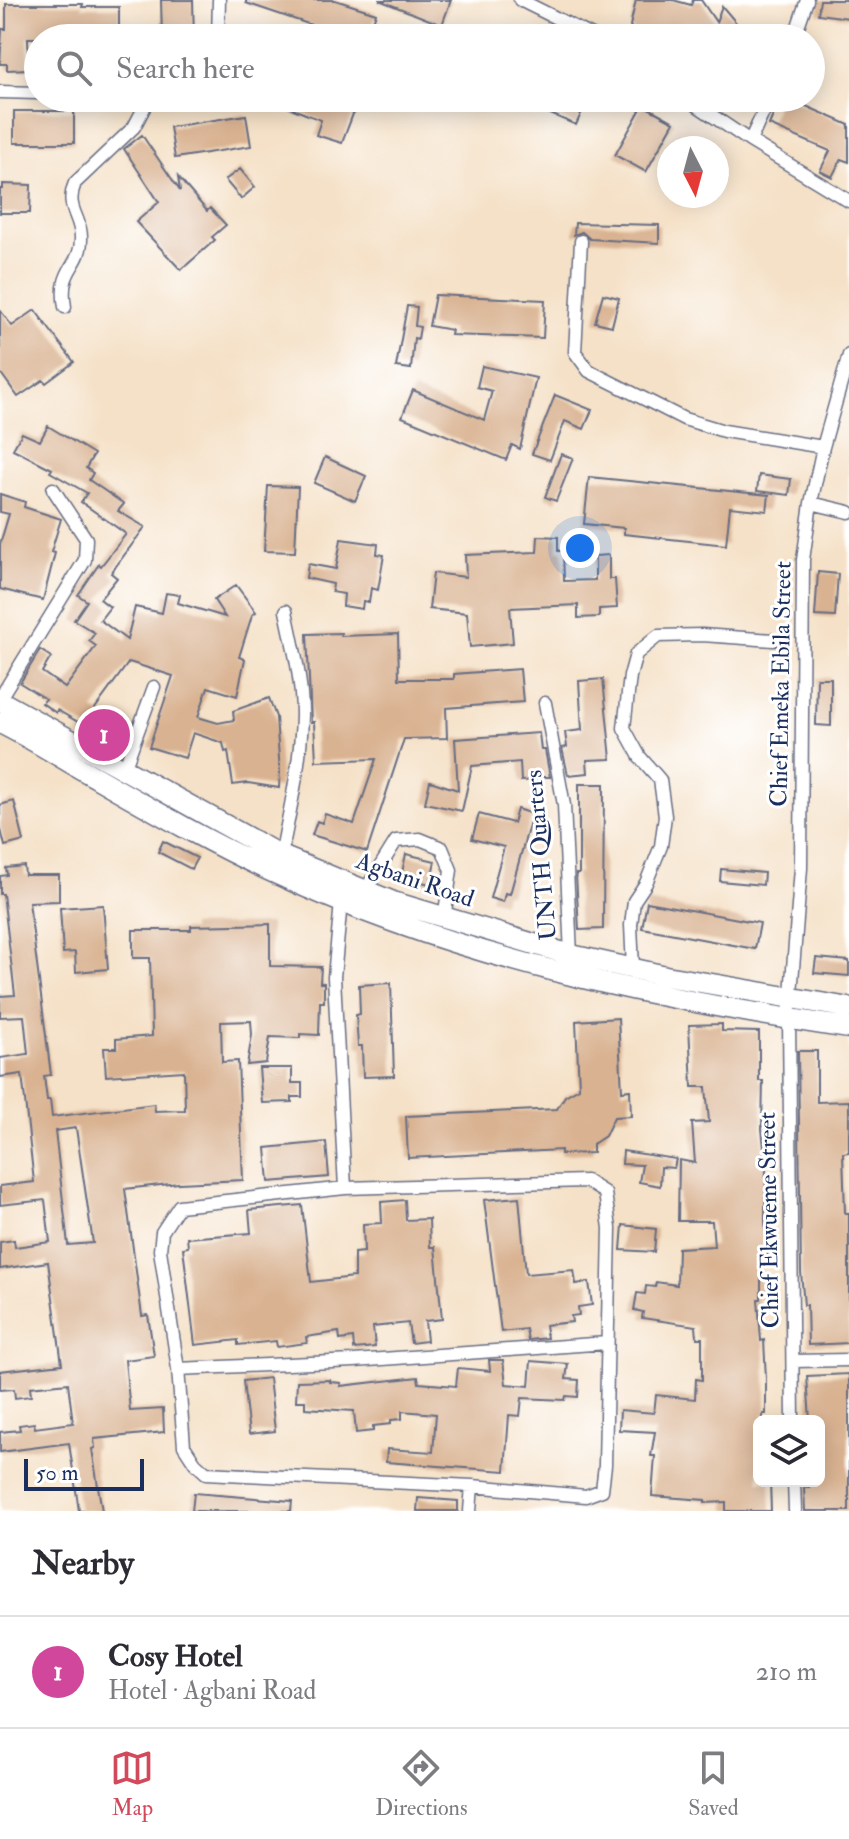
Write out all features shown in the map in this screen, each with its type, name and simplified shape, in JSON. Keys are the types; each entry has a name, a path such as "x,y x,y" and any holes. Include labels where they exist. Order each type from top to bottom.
{"main road":[{"name":"Agbani Road","path":"0,700 281,856 365,891 444,919 571,955 791,1009 849,1028"},
{"name":"Agbani Road","path":"0,723 117,790 275,874 450,943 551,971 791,1009 849,1008"}],"street":[{"path":"218,24 219,0"},
{"path":"520,0 568,24"},
{"path":"799,24 807,0"},
{"path":"0,92 24,93"},
{"path":"65,307 63,279 80,251 82,237 70,205 75,183 134,127 142,112"},
{"path":"707,112 849,201"},
{"path":"750,141 763,112"},
{"path":"581,241 575,352 589,371 684,419 724,431 823,447"},
{"name":"Chief Emeka Ebila Street","path":"791,1009 801,868 803,560 823,447 849,355"},
{"path":"0,700 85,560 86,539 53,489"},
{"path":"811,503 849,512"},
{"path":"281,856 296,787 302,713 296,659 286,611"},
{"path":"633,969 631,925 634,901 646,883 661,846 665,816 660,780 640,757 624,728 630,676 636,654 658,636 702,635 773,640"},
{"path":"124,769 154,687"},
{"name":"UNTH Quarters","path":"545,703 564,805 571,955"},
{"path":"365,891 396,841 420,839 442,848 451,870 444,919"},
{"path":"341,902 334,977 345,1188"},
{"name":"Chief Ekwueme Street","path":"791,1009 793,1415"},
{"path":"586,1181 605,1193 610,1228 607,1343 602,1490 586,1496 472,1486 206,1473 184,1446 178,1369 160,1250 162,1232 179,1206 345,1188 586,1181"},
{"path":"178,1369 354,1361 607,1343"},
{"path":"793,1361 849,1360"},
{"path":"470,1511 472,1486"},
{"path":"794,1487 795,1511"}],"building":[{"path":"161,0 193,0 194,24 162,24"},
{"path":"246,0 335,0 376,13 372,24 308,24 246,3"},
{"path":"379,0 451,0 442,24"},
{"path":"636,0 673,0 691,5 693,0 701,0 716,22 722,6 737,24 630,24"},
{"path":"820,0 849,0 849,18 818,14"},
{"path":"6,4 119,7 119,24 24,24 24,69 7,70 7,64 0,64 2,29 6,29"},
{"path":"14,111 74,112 74,143 14,143"},
{"path":"301,112 354,112 342,143 316,135 321,120"},
{"path":"546,112 582,112 576,125"},
{"path":"639,112 656,112 674,122 666,136 657,136 657,152 646,172 615,155"},
{"path":"774,112 820,112 849,125 849,162 841,159 832,177 820,171 830,151 769,125"},
{"path":"246,115 251,146 175,158 170,127"},
{"path":"142,135 180,191 178,177 207,211 210,208 226,225 212,237 215,240 181,270 136,222 159,202 124,149"},
{"path":"240,169 255,187 241,199 225,180"},
{"path":"3,184 31,185 30,213 0,213 0,189 3,189"},
{"path":"575,223 659,225 659,243 590,239 582,232 574,235"},
{"path":"603,294 619,298 612,326 595,322"},
{"path":"435,295 545,300 543,338 451,335 452,330 429,326"},
{"path":"407,306 417,307 415,326 420,327 418,339 414,338 411,369 396,367"},
{"path":"0,310 12,326 35,310 74,362 46,383 43,380 18,397 0,372"},
{"path":"482,366 536,378 520,449 512,445 506,460 402,417 413,390 484,420 492,391 477,387"},
{"path":"555,395 592,410 584,429 565,421 550,460 532,454"},
{"path":"48,426 94,454 86,468 93,473 89,480 124,504 118,511 145,527 111,573 117,578 100,599 110,607 100,620 127,640 135,607 162,613 166,593 180,595 178,603 225,617 214,600 236,585 256,612 252,615 239,657 245,659 237,696 208,687 198,717 218,723 234,720 233,711 269,698 276,717 279,788 248,783 233,785 228,751 225,752 223,743 193,733 185,758 149,747 173,676 129,662 94,710 120,726 111,741 57,710 56,713 42,703 46,699 20,683 40,650 51,657 42,672 65,688 96,646 89,641 95,633 74,620 87,601 78,595 99,564 101,566 126,534 81,502 87,493 50,472 52,469 13,449 22,433 40,441"},
{"path":"561,454 573,458 556,501 545,497"},
{"path":"325,457 366,476 355,501 314,483"},
{"path":"759,475 791,479 789,495 757,491"},
{"path":"589,477 769,495 767,511 730,507 726,545 624,534 624,528 584,524"},
{"path":"268,486 298,487 295,552 264,551"},
{"path":"0,494 25,502 24,507 61,519 51,552 55,553 43,600 0,589 0,544 9,514 0,512"},
{"path":"538,536 558,537 558,551 563,551 564,581 595,580 595,556 609,555 609,579 615,579 617,608 599,609 599,617 578,618 578,605 510,608 513,643 470,647 467,613 429,609 433,573 466,577 465,555 537,552"},
{"path":"341,539 378,544 377,554 384,555 378,590 371,588 369,602 363,601 362,609 343,606 344,594 332,592 333,584 306,578 308,564 336,569"},
{"path":"818,572 838,574 835,617 815,616"},
{"path":"341,633 341,636 398,634 399,679 454,679 454,674 520,669 523,702 446,708 447,738 404,739 367,852 312,835 317,821 322,823 325,814 354,824 376,759 316,761 307,634"},
{"path":"817,678 831,678 831,726 816,725"},
{"path":"603,679 611,759 587,760 588,773 568,775 562,748 567,747 565,732 582,730 579,681"},
{"path":"539,733 550,777 521,781 520,762 472,766 462,811 425,803 430,781 458,790 455,739"},
{"path":"579,784 604,784 603,929 579,930 576,874 579,874"},
{"path":"14,801 24,841 5,846 0,826 0,805"},
{"path":"517,809 532,814 510,894 505,893 503,902 490,898 504,847 472,839 479,814 513,823"},
{"path":"163,841 197,858 191,869 158,852"},
{"path":"406,854 435,861 430,884 401,877"},
{"path":"24,866 25,875 59,875 59,901 29,902 51,1075 44,1076 52,1117 154,1104 155,1111 185,1110 184,1071 106,1076 104,1048 116,1048 116,1039 152,1036 150,958 133,958 133,930 191,930 191,926 270,924 270,966 321,967 320,983 324,983 319,1035 270,1037 266,1063 247,1065 251,1021 221,1022 222,1062 238,1061 243,1180 125,1189 142,1316 148,1315 154,1356 125,1360 130,1411 163,1409 164,1432 94,1439 95,1448 92,1449 102,1511 79,1511 69,1443 0,1452 0,1432 20,1430 19,1425 34,1423 35,1428 73,1423 68,1383 30,1387 31,1396 15,1398 14,1389 0,1390 0,1371 62,1364 48,1262 0,1269 0,1242 14,1240 15,1247 50,1242 45,1200 0,1205 0,1186 34,1182 22,1074 0,1077 0,1058 28,1054 24,1016 0,1017 0,996 15,995 3,894 0,894 0,876 7,875 6,868","holes":["76,1128 93,1243 68,1245 55,1131"]},
{"path":"721,869 764,873 763,885 720,881"},
{"path":"647,902 760,923 755,949 642,928"},
{"path":"103,905 108,969 76,972 75,952 63,953 60,908"},
{"path":"816,958 849,961 849,976 814,973"},
{"path":"391,983 394,1076 363,1077 362,1046 358,1046 356,1015 360,1014 359,985"},
{"path":"618,1018 622,1091 630,1090 631,1116 614,1117 605,1136 593,1144 593,1153 561,1154 561,1150 408,1158 406,1116 557,1109 565,1096 579,1088 576,1021"},
{"path":"722,1024 722,1031 759,1032 768,1263 761,1263 761,1299 758,1299 761,1341 764,1340 766,1414 753,1415 753,1487 770,1487 771,1511 726,1511 726,1502 705,1503 705,1500 652,1496 655,1456 651,1456 655,1432 619,1430 620,1410 654,1413 656,1395 695,1399 696,1379 702,1380 702,1338 697,1338 696,1326 642,1318 643,1312 634,1310 637,1293 645,1294 646,1286 655,1287 656,1282 677,1285 678,1248 714,1246 712,1221 678,1221 679,1160 695,1163 692,1123 709,1122 706,1087 692,1087 689,1025"},
{"path":"798,1051 817,1051 817,1102 849,1101 849,1152 843,1153 845,1213 849,1213 849,1343 808,1345 807,1305 804,1305 801,1272"},
{"path":"259,1068 292,1068 292,1083 302,1083 302,1097 292,1097 292,1102 262,1103"},
{"path":"326,1142 329,1177 269,1182 266,1148"},
{"path":"623,1151 676,1159 674,1168 661,1167 660,1186 639,1182 642,1165 622,1164"},
{"path":"519,1197 526,1274 574,1270 576,1284 589,1282 592,1305 578,1307 579,1315 571,1316 572,1322 545,1325 547,1338 528,1340 526,1329 501,1332 484,1200"},
{"path":"405,1200 406,1220 429,1219 430,1247 435,1247 442,1319 425,1321 427,1341 411,1343 408,1323 373,1327 375,1347 354,1349 353,1338 340,1340 339,1332 306,1337 307,1343 277,1347 276,1341 238,1345 238,1340 195,1345 183,1248 188,1247 187,1238 251,1233 249,1210 302,1205 311,1282 354,1277 354,1253 364,1252 363,1224 382,1223 381,1202"},
{"path":"623,1225 656,1229 654,1252 621,1250"},
{"path":"489,1360 503,1360 506,1384 529,1386 531,1361 568,1364 566,1379 579,1380 578,1397 566,1396 565,1400 522,1398 520,1416 509,1415 505,1471 386,1462 387,1449 433,1452 436,1414 402,1411 402,1419 373,1426 373,1431 356,1433 354,1411 305,1408 305,1401 296,1401 297,1381 330,1380 341,1383 340,1386 418,1377 419,1383 456,1386 458,1368 490,1371"},
{"path":"849,1374 849,1511 805,1511 804,1488 825,1487 825,1415 810,1415 807,1376"},
{"path":"269,1378 275,1431 249,1434 243,1381"},
{"path":"194,1493 292,1501 291,1511 192,1511"},
{"path":"418,1498 458,1501 458,1511 417,1511"}],"place":[{"name":"Cosy Hotel","path":"104,735"}]}
